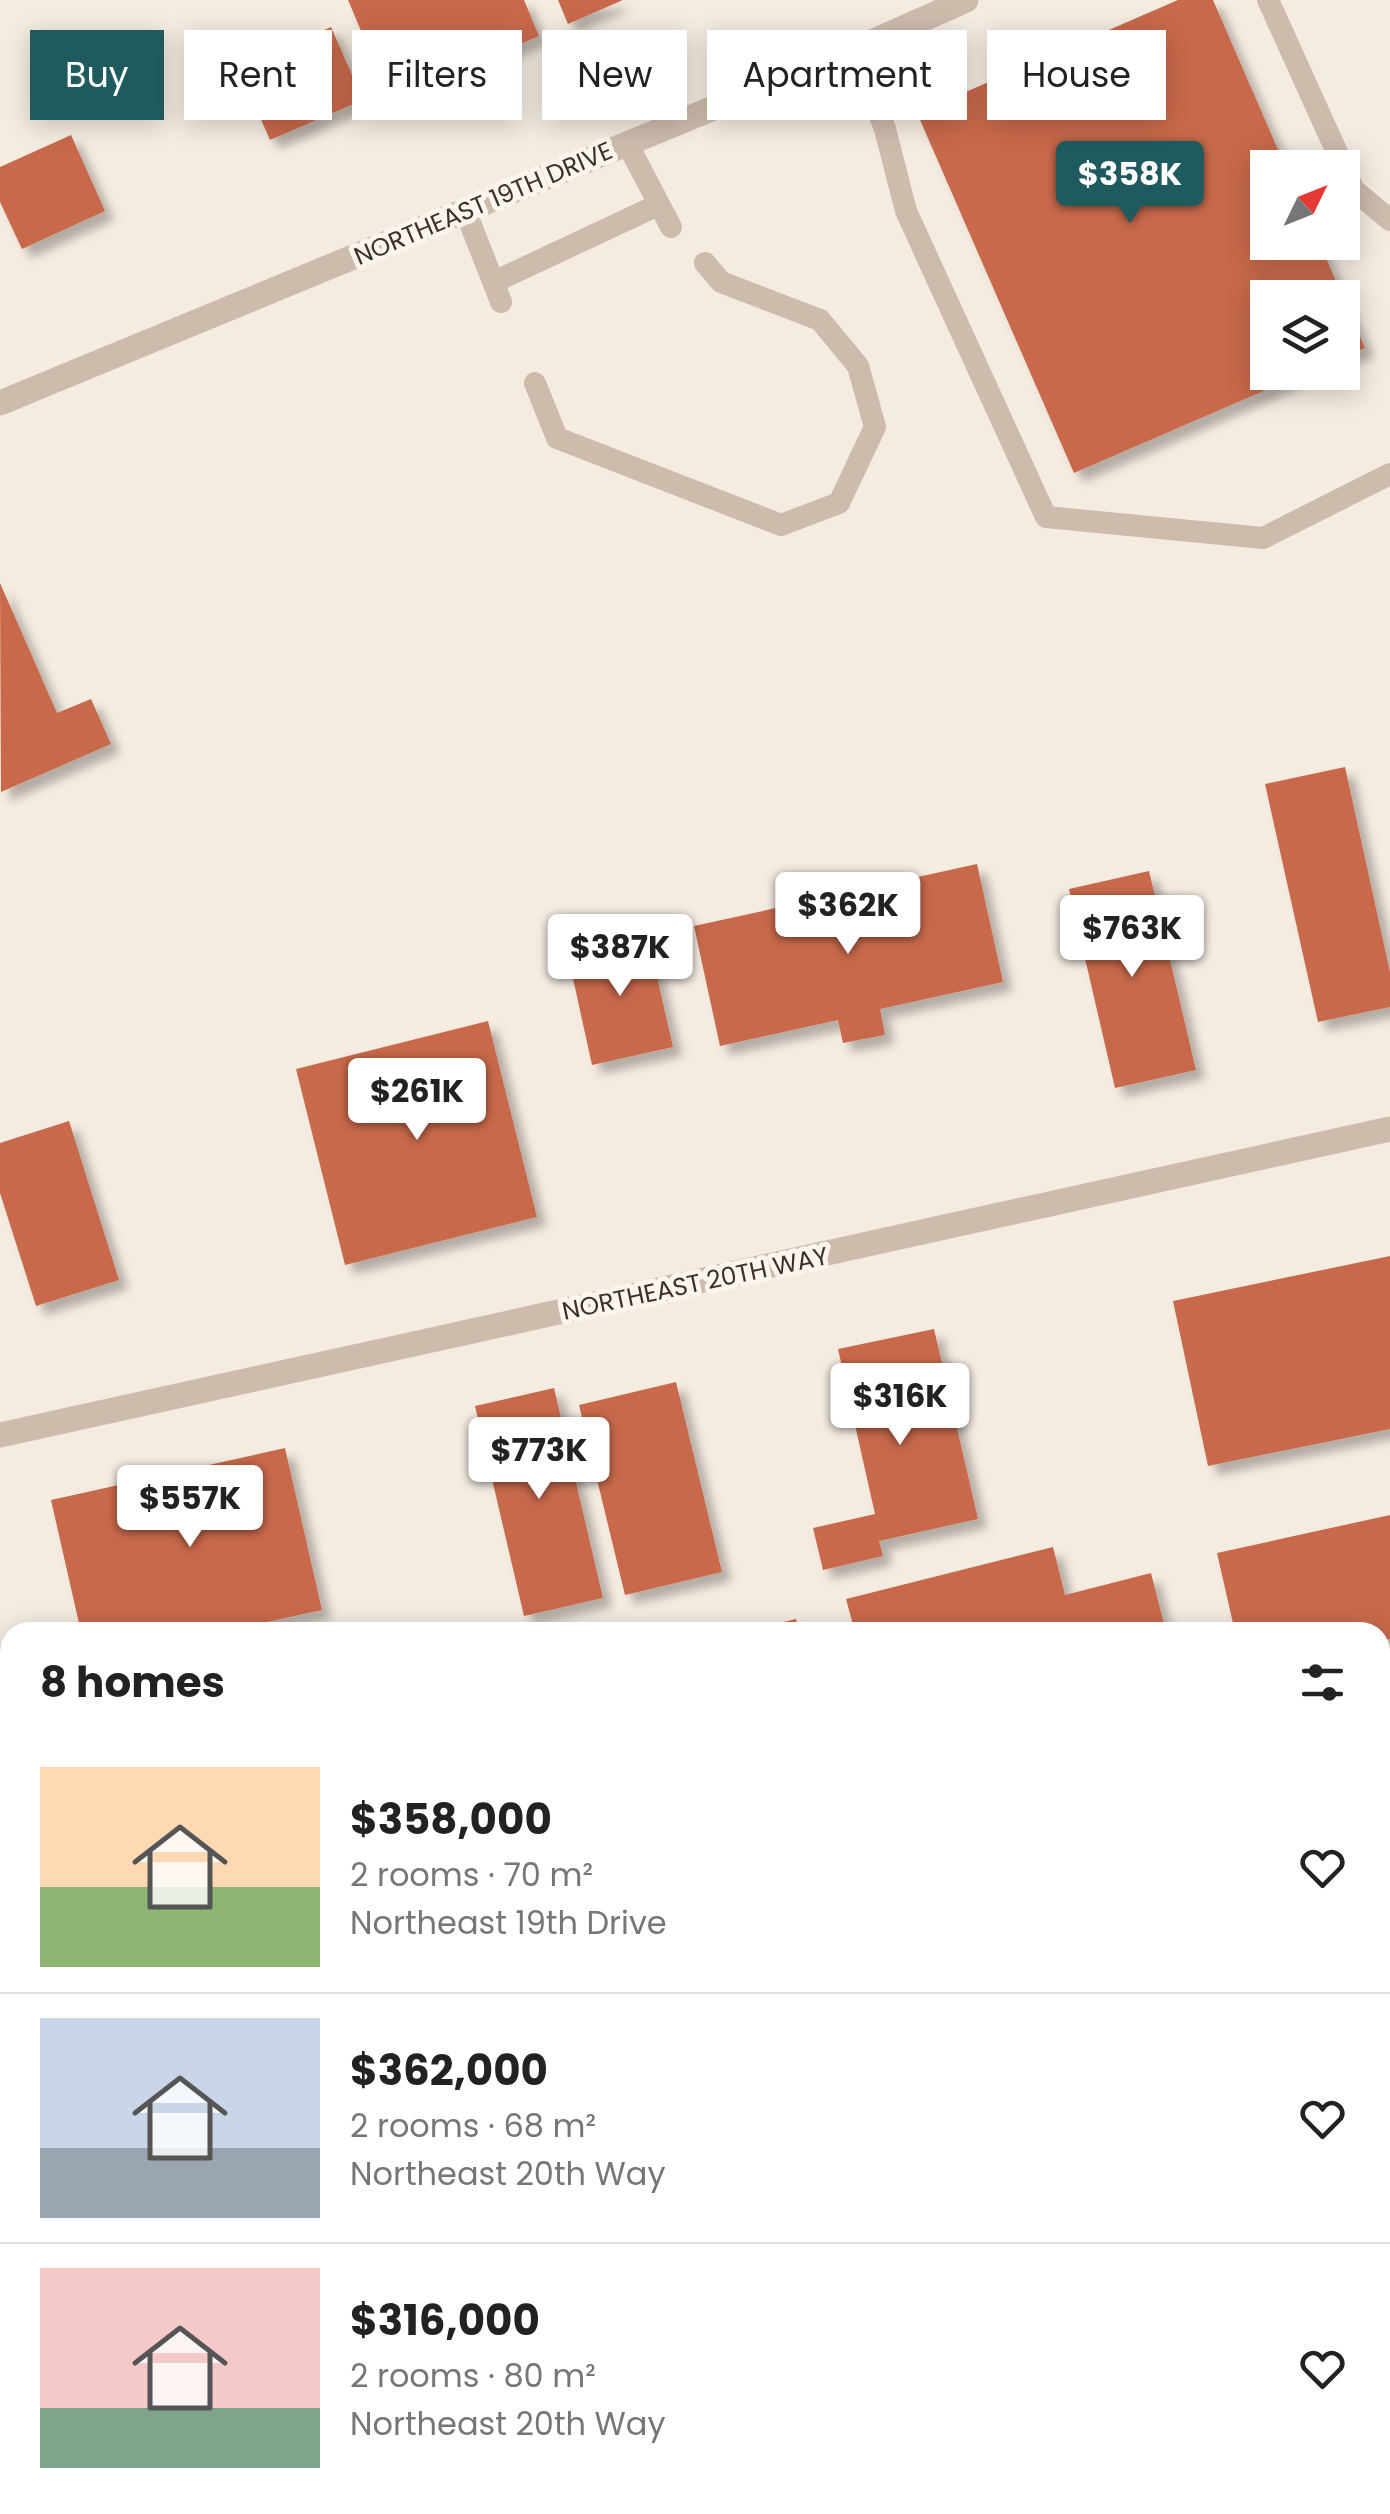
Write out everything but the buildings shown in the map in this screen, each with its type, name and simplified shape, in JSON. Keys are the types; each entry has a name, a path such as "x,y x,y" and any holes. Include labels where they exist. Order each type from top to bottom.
{"street":[{"name":"NORTHEAST 19TH DRIVE","path":"899,30 966,0"},
{"name":"NORTHEAST 19TH DRIVE","path":"0,403 707,110"},
{"name":"NORTHEAST 20TH WAY","path":"0,1434 1390,1130"}],"lane":[{"path":"1268,0 1354,190 1390,220"},
{"path":"880,120 906,211 1046,517 1262,538 1390,474"},
{"path":"627,143 671,227"},
{"path":"465,210 498,292 658,205"},
{"path":"535,383 557,438 782,525 839,503 875,427 858,366 820,320 722,282 704,262"}]}
